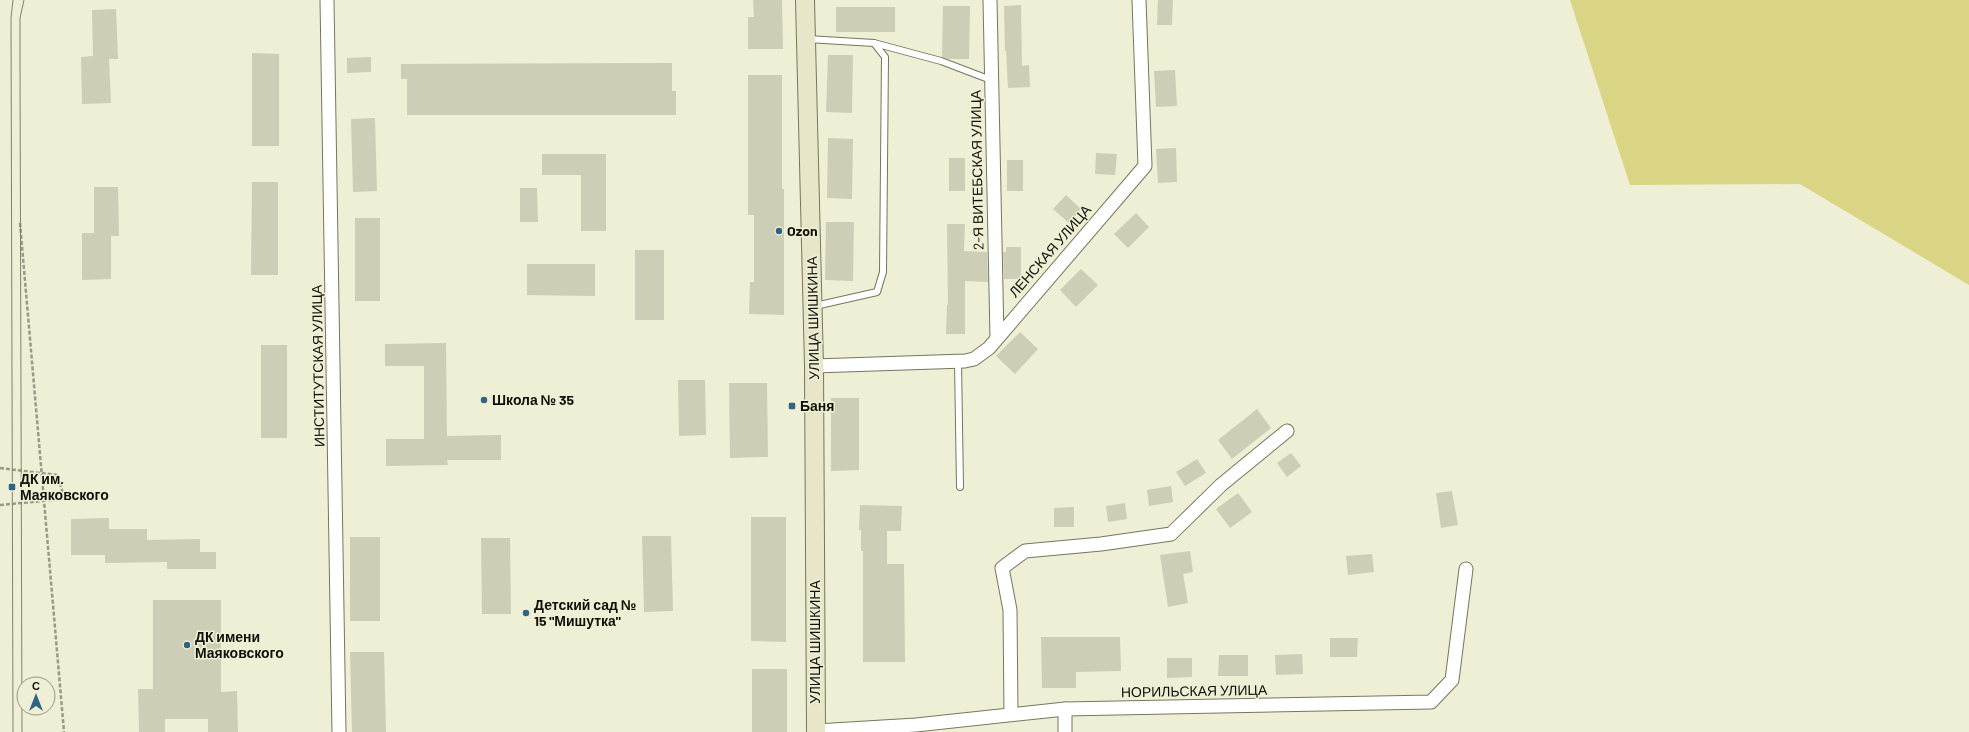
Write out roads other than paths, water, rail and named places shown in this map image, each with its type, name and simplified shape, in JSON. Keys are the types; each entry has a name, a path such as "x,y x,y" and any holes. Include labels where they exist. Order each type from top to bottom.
{"main road":[{"name":"УЛИЦА ШИШКИНА","path":"805,0 814,366 816,731"}],"street":[{"name":"ИНСТИТУТСКАЯ УЛИЦА","path":"327,0 339,732"},
{"name":"2-Я ВИТЕБСКАЯ УЛИЦА","path":"990,0 997,338"},
{"name":"ЛЕНСКАЯ УЛИЦА","path":"814,366 958,362 974,360 981,356 1145,166 1140,0"},
{"path":"1011,714 1010,610 1002,568 1025,551 1101,544 1171,534 1221,485 1287,431"},
{"name":"НОРИЛЬСКАЯ УЛИЦА","path":"816,731 916,725 1065,709 1431,702 1452,680 1466,569"},
{"path":"1065,709 1065,732"}],"lane":[{"path":"806,39 874,43 940,61 991,80"},
{"path":"813,306 878,292 883,272 885,57 874,43"},
{"path":"958,362 960,487"}],"tram line":[{"path":"13,0 11,18 13,732"},
{"path":"22,732 20,18 24,0"}],"place":[{"name":"Ozon","path":"779,231"},
{"name":"Школа № 35","path":"484,400"},
{"name":"Баня","path":"792,406"},
{"name":"ДК им. Маяковского","path":"12,487"},
{"name":"Детский сад № 15 \"Мишутка\"","path":"526,613"},
{"name":"ДК имени Маяковского","path":"187,645"}]}
